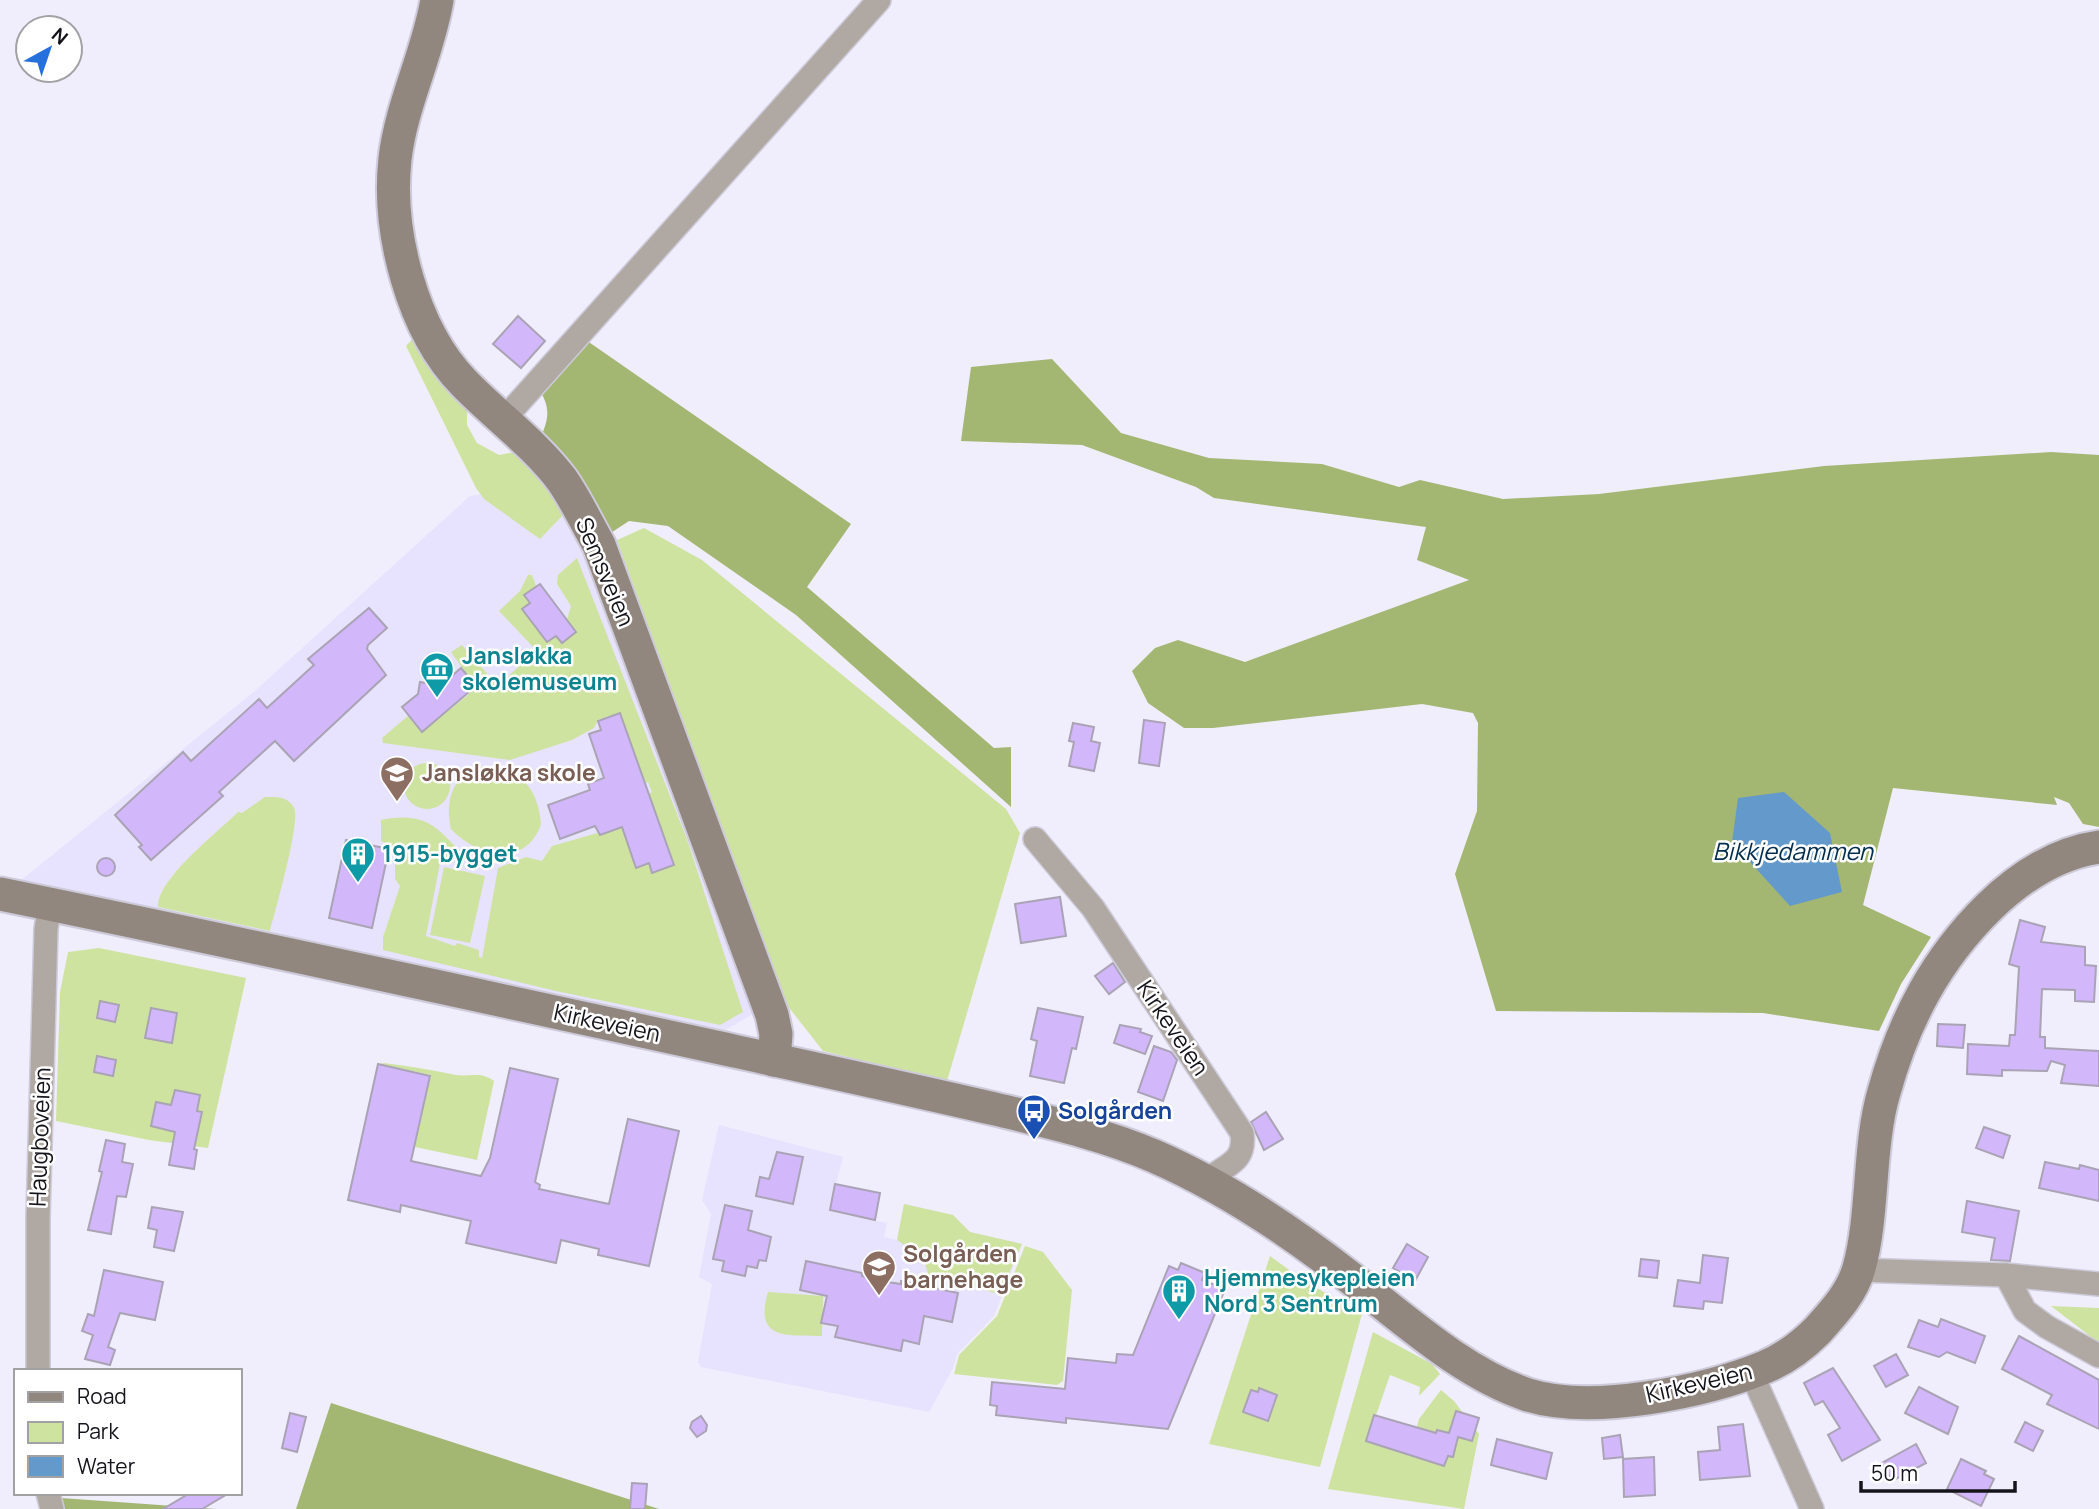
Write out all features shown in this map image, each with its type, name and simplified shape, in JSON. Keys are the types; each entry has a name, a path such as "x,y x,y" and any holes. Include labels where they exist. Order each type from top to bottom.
{"main road":[{"name":"Semsveien","path":"437,0 399,133 392,193 394,222 415,302 435,341 461,380 562,481 599,545 772,1015 776,1034 774,1060"},
{"name":"Kirkeveien","path":"0,894 774,1060 1091,1132 1152,1155 1205,1182 1316,1252 1448,1351 1498,1381 1527,1394 1565,1403 1604,1402 1692,1389 1751,1372 1774,1363 1805,1342 1840,1306 1858,1270 1881,1098 1908,1018 1935,970 1967,929 2027,875 2065,855 2099,847"}],"street":[{"path":"503,420 879,0"},
{"name":"Kirkeveien","path":"1035,839 1093,908 1242,1133 1244,1147 1238,1159 1205,1182"},
{"name":"Haugboveien","path":"38,1369 38,1218 46,929 50,904"},
{"path":"1858,1270 2006,1275 2099,1284"},
{"path":"2006,1275 2025,1311 2047,1327 2099,1356"},
{"path":"1751,1372 1812,1509"}],"shaded area":[{"name":"Jansløkka skole","path":"541,484 583,534 753,1014 722,1032 19,882 256,690 470,496"},
{"path":"719,1125 843,1157 829,1211 887,1223 884,1237 897,1240 904,1204 953,1215 970,1232 1022,1244 994,1316 957,1354 953,1368 929,1412 701,1367 698,1362 712,1284 699,1277 711,1214 702,1200"}],"green space":[{"path":"419,332 467,405 467,425 477,443 499,455 525,450 564,514 540,539 484,499 476,488 406,346"},
{"path":"583,338 851,524 807,587 994,748 1011,747 1011,807 796,615 668,526 629,521 603,538 539,442 545,427 547,409 539,389"},
{"path":"1052,359 1121,433 1209,458 1322,464 1399,487 1420,480 1503,499 1599,494 1824,466 2051,452 2099,455 2099,827 2083,824 2069,803 2054,797 2057,805 1893,788 1863,905 1931,937 1901,984 1879,1031 1763,1013 1496,1011 1455,874 1477,811 1478,723 1473,713 1422,704 1213,728 1184,728 1148,703 1132,671 1155,648 1178,640 1245,662 1469,580 1417,560 1426,527 1214,498 1196,487 1082,445 961,441 971,367"},
{"path":"644,528 702,560 1006,809 1020,833 947,1081 823,1051 783,1000 617,540"},
{"path":"577,558 688,842 743,1012 720,1025 556,991 383,950 383,937 400,886 395,879 395,847 381,841 381,820 421,820 439,831 468,860 445,858 440,863 426,936 455,946 457,943 479,950 479,957 482,958 498,868 526,857 542,861 552,846 622,826 637,867 648,863 652,873 675,865 649,794 652,792 648,782 645,783 619,713 598,720 594,728 572,740 510,760 383,743 382,738 408,716 422,732 468,695 475,686 451,652 462,645 498,686 536,650 499,611 520,591 528,575 532,575 536,586 525,595 530,602 522,609 547,642 556,636 562,643 576,632 567,620 571,606 557,584 558,575"},
{"path":"427,763 443,770 450,786 443,802 427,809 411,802 404,786 411,770"},
{"path":"475,767 489,767 513,774 529,787 539,809 541,824 534,838 524,848 500,854 487,851 474,846 451,829 449,810 455,785"},
{"path":"265,797 289,801 295,816 270,931 158,907 160,896 177,870 238,812 242,813"},
{"path":"444,867 485,876 470,943 430,935"},
{"path":"99,948 246,978 208,1148 149,1140 56,1121 60,992 68,952"},
{"path":"380,1064 456,1075 480,1075 494,1081 477,1160 415,1147 431,1075"},
{"path":"904,1204 953,1215 970,1232 1022,1244 1000,1294 929,1276 923,1258 897,1240"},
{"path":"1025,1246 1043,1252 1072,1290 1063,1381 1057,1385 954,1374 959,1355 997,1316"},
{"path":"1270,1256 1303,1280 1362,1314 1320,1467 1209,1444"},
{"path":"768,1292 823,1296 822,1336 785,1334 769,1327 765,1319"},
{"path":"2051,1306 2099,1308 2099,1343"},
{"path":"1373,1332 1432,1364 1440,1374 1419,1396 1420,1387 1390,1375 1374,1421 1412,1445 1419,1419 1441,1390 1454,1401 1479,1434 1464,1509 1328,1489"},
{"path":"331,1403 659,1509 296,1509"},
{"path":"61,1498 216,1509 64,1509"}],"water":[{"name":"Bikkjedammen","path":"1784,792 1830,833 1842,892 1790,906 1732,842 1738,798"}],"building":[{"path":"518,316 545,341 521,368 493,344"},
{"path":"540,584 576,632 562,643 556,636 547,642 522,609 530,603 524,595"},
{"path":"369,608 387,628 367,649 386,675 294,761 275,741 219,792 223,796 151,860 139,847 142,845 115,815 183,752 191,761 259,699 267,708 314,665 308,659"},
{"name":"Jansløkka skole","path":"461,668 476,686 422,732 402,707 418,694 420,682 431,684 449,670 453,675"},
{"path":"620,713 674,865 652,873 649,863 636,868 622,827 600,835 595,826 560,839 548,805 590,790 588,784 604,778 589,734 601,730 598,721"},
{"path":"1144,720 1165,723 1159,766 1139,763"},
{"path":"1073,723 1094,727 1091,741 1100,743 1094,771 1069,766 1074,742 1069,741"},
{"name":"1915-bygget","path":"346,840 389,849 372,928 329,918"},
{"path":"106,858 112,861 115,867 112,873 106,876 100,873 97,867 100,861"},
{"path":"1060,897 1066,936 1021,943 1015,904"},
{"path":"2020,920 2045,927 2041,942 2085,947 2085,965 2096,966 2094,1002 2075,1001 2075,990 2042,989 2040,1037 2045,1037 2045,1048 2099,1051 2099,1086 2061,1083 2065,1065 2051,1061 2047,1071 2002,1070 2002,1076 1967,1074 1968,1044 2009,1046 2010,1035 2015,1035 2019,967 2009,964"},
{"path":"1113,963 1125,982 1109,994 1095,976"},
{"path":"100,1001 119,1005 115,1022 97,1018"},
{"path":"151,1008 177,1013 172,1043 145,1038"},
{"path":"1038,1008 1083,1017 1076,1049 1072,1048 1064,1083 1030,1076 1037,1041 1031,1039"},
{"path":"1938,1024 1965,1025 1963,1048 1937,1046"},
{"path":"1120,1025 1141,1029 1140,1032 1152,1036 1145,1054 1114,1043"},
{"path":"1154,1046 1171,1052 1177,1060 1163,1101 1138,1092"},
{"path":"97,1056 116,1060 113,1076 94,1072"},
{"path":"378,1064 430,1076 411,1161 481,1176 490,1158 510,1068 558,1079 535,1182 540,1185 539,1189 609,1204 628,1119 679,1131 649,1266 598,1255 599,1249 561,1240 556,1263 466,1243 471,1221 401,1205 400,1212 348,1200"},
{"path":"175,1090 200,1095 197,1111 202,1112 194,1149 197,1150 194,1169 169,1165 175,1132 151,1126 156,1102 171,1105"},
{"path":"1266,1112 1283,1139 1264,1150 1251,1122"},
{"path":"1984,1127 2010,1136 2003,1158 1976,1148"},
{"path":"106,1140 125,1144 122,1162 133,1164 126,1197 117,1196 111,1234 88,1230 102,1172 99,1171"},
{"path":"777,1152 803,1157 793,1204 756,1196 760,1177 769,1179"},
{"path":"2045,1162 2079,1169 2080,1165 2099,1170 2099,1201 2039,1188"},
{"path":"835,1184 880,1193 875,1220 830,1210"},
{"path":"1967,1201 2019,1211 2010,1261 1991,1260 1995,1238 1962,1232"},
{"path":"725,1205 752,1211 748,1230 771,1237 766,1261 759,1260 757,1268 747,1266 745,1276 722,1271 724,1261 713,1259"},
{"path":"152,1207 183,1212 174,1251 154,1247 157,1230 148,1228"},
{"path":"1407,1244 1428,1257 1415,1281 1393,1268"},
{"path":"1703,1255 1728,1258 1722,1303 1704,1301 1703,1309 1674,1306 1678,1280 1700,1283"},
{"path":"1641,1259 1659,1261 1657,1278 1639,1276"},
{"path":"806,1261 862,1273 862,1276 881,1281 901,1284 901,1281 958,1293 952,1322 924,1316 919,1344 903,1340 901,1351 835,1337 838,1326 821,1323 827,1296 800,1290"},
{"name":"Hjemmesykepleien Nord 3 Sentrum","path":"1181,1263 1205,1273 1202,1280 1225,1289 1168,1429 1066,1418 1066,1423 996,1415 997,1406 990,1405 992,1382 1065,1389 1068,1358 1116,1363 1117,1354 1133,1355 1169,1266 1178,1270"},
{"path":"104,1270 163,1282 155,1320 120,1313 108,1347 115,1350 110,1365 85,1359 93,1335 82,1331 88,1314 94,1316"},
{"path":"1941,1319 1985,1336 1975,1363 1947,1352 1939,1357 1908,1347 1919,1320 1938,1327"},
{"path":"2019,1336 2099,1380 2099,1429 2047,1404 2052,1395 2002,1369"},
{"path":"1896,1354 1908,1375 1886,1387 1874,1366"},
{"path":"1833,1368 1880,1440 1842,1461 1828,1435 1840,1428 1823,1401 1815,1405 1804,1383"},
{"path":"1919,1387 1958,1407 1948,1434 1905,1413"},
{"path":"1259,1388 1277,1395 1268,1421 1243,1412 1251,1390 1258,1392"},
{"path":"1456,1411 1479,1418 1472,1441 1458,1437 1453,1457 1448,1456 1444,1466 1366,1441 1374,1415 1436,1433 1437,1430 1449,1433"},
{"path":"290,1413 306,1417 297,1452 282,1448"},
{"path":"701,1416 707,1425 706,1431 697,1437 690,1428 692,1422"},
{"path":"2025,1422 2043,1431 2033,1451 2015,1442"},
{"path":"1743,1424 1750,1476 1700,1480 1698,1452 1720,1450 1718,1427"},
{"path":"1620,1435 1623,1457 1604,1459 1602,1438"},
{"path":"1497,1439 1552,1453 1546,1479 1491,1465"},
{"path":"1916,1444 1926,1463 1892,1481 1882,1463"},
{"path":"1654,1457 1655,1495 1624,1497 1623,1459"},
{"path":"1961,1459 1986,1471 1984,1474 1994,1479 1981,1506 1947,1489"},
{"path":"632,1483 647,1484 645,1509 630,1509"},
{"path":"187,1495 226,1495 202,1509 163,1509"}],"place":[{"name":"Jansløkka skolemuseum","path":"437,699"},
{"name":"Jansløkka skole","path":"397,803"},
{"name":"1915-bygget","path":"358,884"},
{"name":"Solgården","path":"1034,1141"},
{"name":"Solgården barnehage","path":"879,1297"},
{"name":"Hjemmesykepleien Nord 3 Sentrum","path":"1179,1321"}]}
